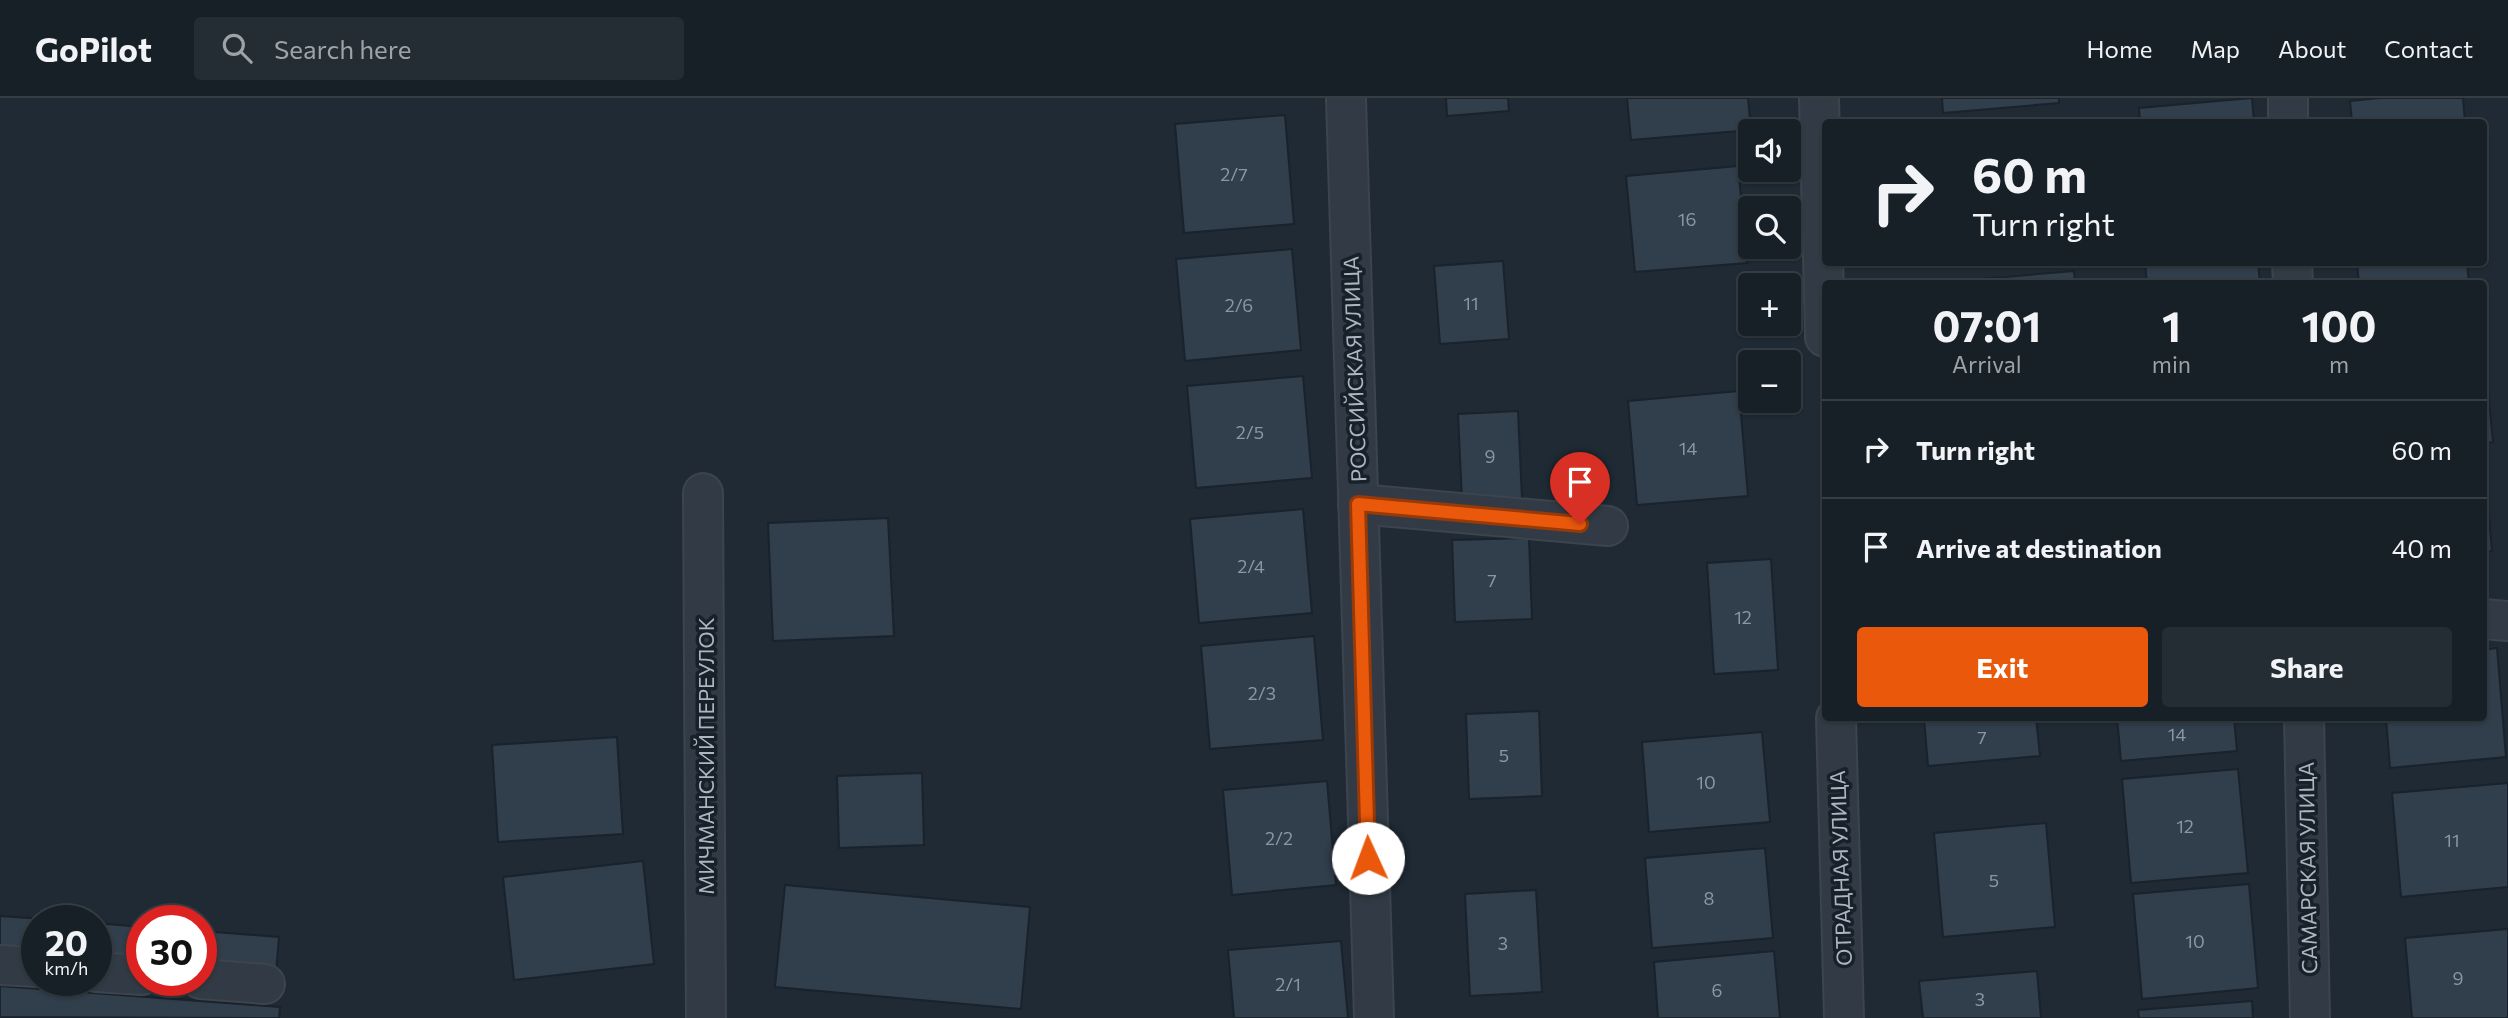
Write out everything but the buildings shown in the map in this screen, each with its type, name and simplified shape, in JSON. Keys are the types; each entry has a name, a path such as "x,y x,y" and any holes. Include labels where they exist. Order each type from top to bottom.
{"street":[{"name":"РОССИЙСКАЯ УЛИЦА","path":"1346,98 1374,1018"},
{"path":"1819,98 1822,218"},
{"path":"2288,98 2288,119"},
{"name":"МИЧМАНСКИЙ ПЕРЕУЛОК","path":"703,493 706,1018"},
{"path":"1358,504 1608,526"},
{"path":"2487,619 2508,621"},
{"name":"ОТРАДНАЯ УЛИЦА","path":"1836,721 1844,1018"},
{"name":"САМАРСКАЯ УЛИЦА","path":"2304,721 2310,1018"},
{"path":"0,965 21,966"},
{"path":"217,980 265,984"}],"route":[{"path":"1368,858 1358,504 1580,524"}]}
